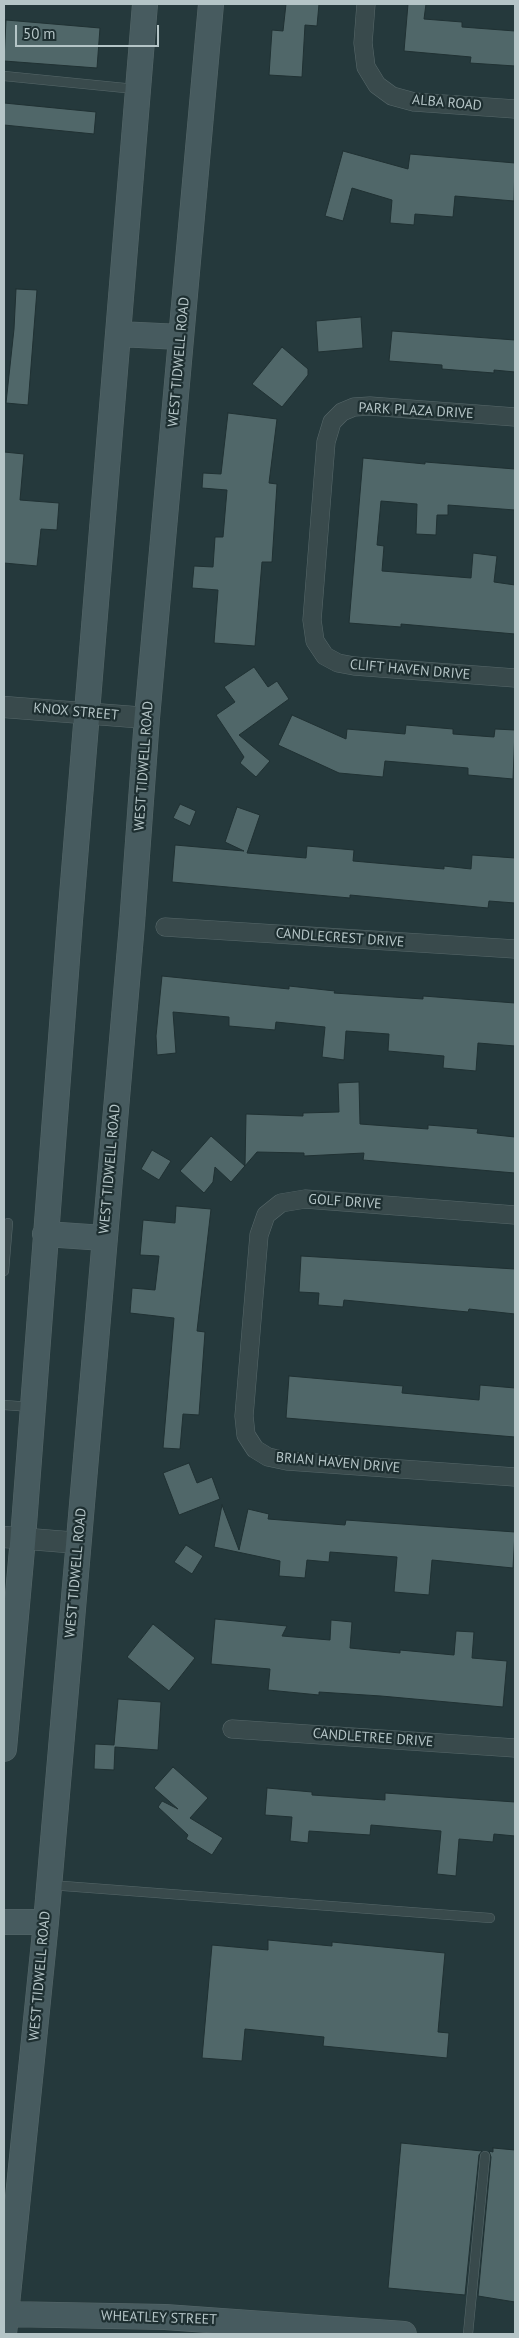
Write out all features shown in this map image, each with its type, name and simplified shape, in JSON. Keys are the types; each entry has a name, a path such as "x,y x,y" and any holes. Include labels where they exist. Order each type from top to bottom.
{"main road":[{"path":"4,1750 13,1537 32,1407 145,4"},
{"name":"WEST TIDWELL ROAD","path":"5,2321 46,1922 47,1885 79,1543 132,924 147,718 211,4"},
{"path":"118,334 181,338"},
{"path":"45,1234 104,1238"},
{"path":"4,1922 46,1922"},
{"name":"WHEATLEY STREET","path":"5,2321 164,2317 404,2334"}],"street":[{"name":"ALBA ROAD","path":"366,4 363,43 366,66 377,85 392,96 414,102 515,109"},
{"name":"PARK PLAZA DRIVE","path":"320,522 326,442 332,422 342,412 354,407 370,406 515,417"},
{"name":"CLIFT HAVEN DRIVE","path":"320,522 312,620 315,641 325,656 338,663 354,666 515,678"},
{"name":"KNOX STREET","path":"4,707 147,718"},
{"name":"CANDLECREST DRIVE","path":"165,927 515,949"},
{"name":"GOLF DRIVE","path":"251,1331 258,1235 266,1215 281,1203 305,1199 515,1215"},
{"name":"BRIAN HAVEN DRIVE","path":"251,1331 244,1416 246,1435 254,1449 268,1457 287,1461 515,1477"},
{"path":"13,1537 79,1543"},
{"name":"CANDLETREE DRIVE","path":"232,1729 515,1748"}],"lane":[{"path":"4,76 138,89"},
{"path":"4,1271 8,1224"},
{"path":"4,1405 32,1407"},
{"path":"47,1885 490,1918"},
{"path":"468,2334 485,2156"}],"building":[{"path":"286,4 319,4 317,26 305,25 302,77 269,75 272,30 283,31"},
{"path":"408,4 426,4 424,19 462,22 462,27 515,31 515,66 470,63 471,57 404,51"},
{"path":"6,20 100,28 97,68 4,61"},
{"path":"4,103 96,112 94,134 4,125"},
{"path":"343,151 408,169 410,154 515,163 514,201 455,196 453,217 415,214 414,225 390,223 392,200 352,188 343,221 325,216"},
{"path":"16,289 37,290 28,405 6,403 14,329"},
{"path":"361,317 363,348 318,352 316,321"},
{"path":"392,331 515,340 515,372 494,370 494,373 442,369 442,365 389,361"},
{"path":"282,347 308,369 308,375 282,407 252,384"},
{"path":"228,413 277,419 269,483 277,484 272,562 262,562 255,646 214,643 218,590 192,588 194,566 213,567 215,537 223,537 227,490 202,488 203,473 221,474"},
{"path":"4,452 24,454 20,500 59,503 57,530 41,529 37,566 4,563"},
{"path":"363,458 425,464 425,462 515,469 515,510 448,505 448,515 437,515 436,535 416,534 417,504 381,501 377,545 384,546 382,571 471,578 473,553 497,556 494,582 515,585 515,634 401,624 401,627 349,623"},
{"path":"254,667 268,687 277,681 289,699 239,735 270,761 256,777 240,763 244,757 216,715 235,702 224,687"},
{"path":"292,715 346,739 347,729 405,734 406,725 453,729 453,734 494,737 495,729 515,730 513,779 468,775 468,768 385,761 383,777 339,773 278,745"},
{"path":"180,804 196,811 190,826 173,818"},
{"path":"237,807 260,815 247,853 306,858 307,846 354,850 353,861 444,869 444,866 471,869 472,855 515,858 515,903 489,901 488,908 350,895 350,898 172,882 175,845 244,851 225,842"},
{"path":"162,976 289,989 289,986 335,991 334,993 423,999 423,996 515,1003 515,1046 478,1043 476,1071 443,1068 444,1056 388,1051 389,1034 346,1031 344,1060 322,1057 325,1027 276,1022 275,1030 229,1026 229,1017 173,1012 176,1053 157,1055 156,1036"},
{"path":"359,1082 360,1124 428,1129 428,1125 478,1129 477,1133 515,1137 515,1173 363,1160 364,1153 304,1156 304,1153 257,1152 245,1166 246,1114 303,1116 303,1113 339,1112 338,1083"},
{"path":"211,1136 245,1166 231,1182 215,1167 213,1182 204,1193 180,1171"},
{"path":"152,1150 171,1161 159,1180 141,1169"},
{"path":"176,1206 211,1209 197,1331 205,1332 199,1415 183,1414 180,1449 163,1448 174,1318 130,1313 132,1288 155,1290 159,1256 140,1255 143,1220 175,1223"},
{"path":"301,1256 515,1269 515,1314 469,1309 468,1312 344,1300 343,1307 318,1305 319,1293 299,1292"},
{"path":"289,1376 403,1386 402,1393 479,1400 480,1385 515,1388 515,1437 286,1418"},
{"path":"189,1463 197,1483 212,1477 220,1499 179,1515 163,1473"},
{"path":"222,1505 239,1550 248,1509 269,1514 268,1519 345,1525 346,1520 515,1532 513,1568 432,1560 429,1595 394,1592 397,1557 330,1552 329,1562 307,1560 305,1578 279,1576 280,1561 214,1547"},
{"path":"186,1545 203,1556 192,1574 174,1562"},
{"path":"215,1619 287,1626 282,1636 330,1640 331,1620 352,1622 350,1648 400,1653 400,1650 454,1655 456,1631 474,1632 472,1658 507,1661 503,1707 381,1696 319,1692 319,1695 268,1690 270,1669 211,1664"},
{"path":"153,1624 195,1658 169,1691 127,1657"},
{"path":"118,1699 161,1702 158,1750 115,1747 114,1770 94,1769 95,1744 114,1745"},
{"path":"173,1767 208,1798 190,1818 223,1838 212,1855 186,1839 188,1835 158,1807 162,1801 178,1809 154,1788"},
{"path":"267,1788 312,1792 312,1795 385,1800 385,1793 515,1802 515,1836 494,1834 493,1842 459,1839 456,1876 437,1874 441,1831 371,1825 370,1835 309,1831 308,1843 290,1841 292,1817 265,1815"},
{"path":"268,1940 332,1946 332,1942 445,1953 438,2032 449,2033 447,2058 323,2046 324,2037 245,2029 242,2061 202,2058 212,1945 268,1950"},
{"path":"401,2143 482,2151 479,2155 465,2295 388,2288"},
{"path":"493,2148 515,2150 515,2302 478,2296 491,2157 489,2151 493,2152"}]}
